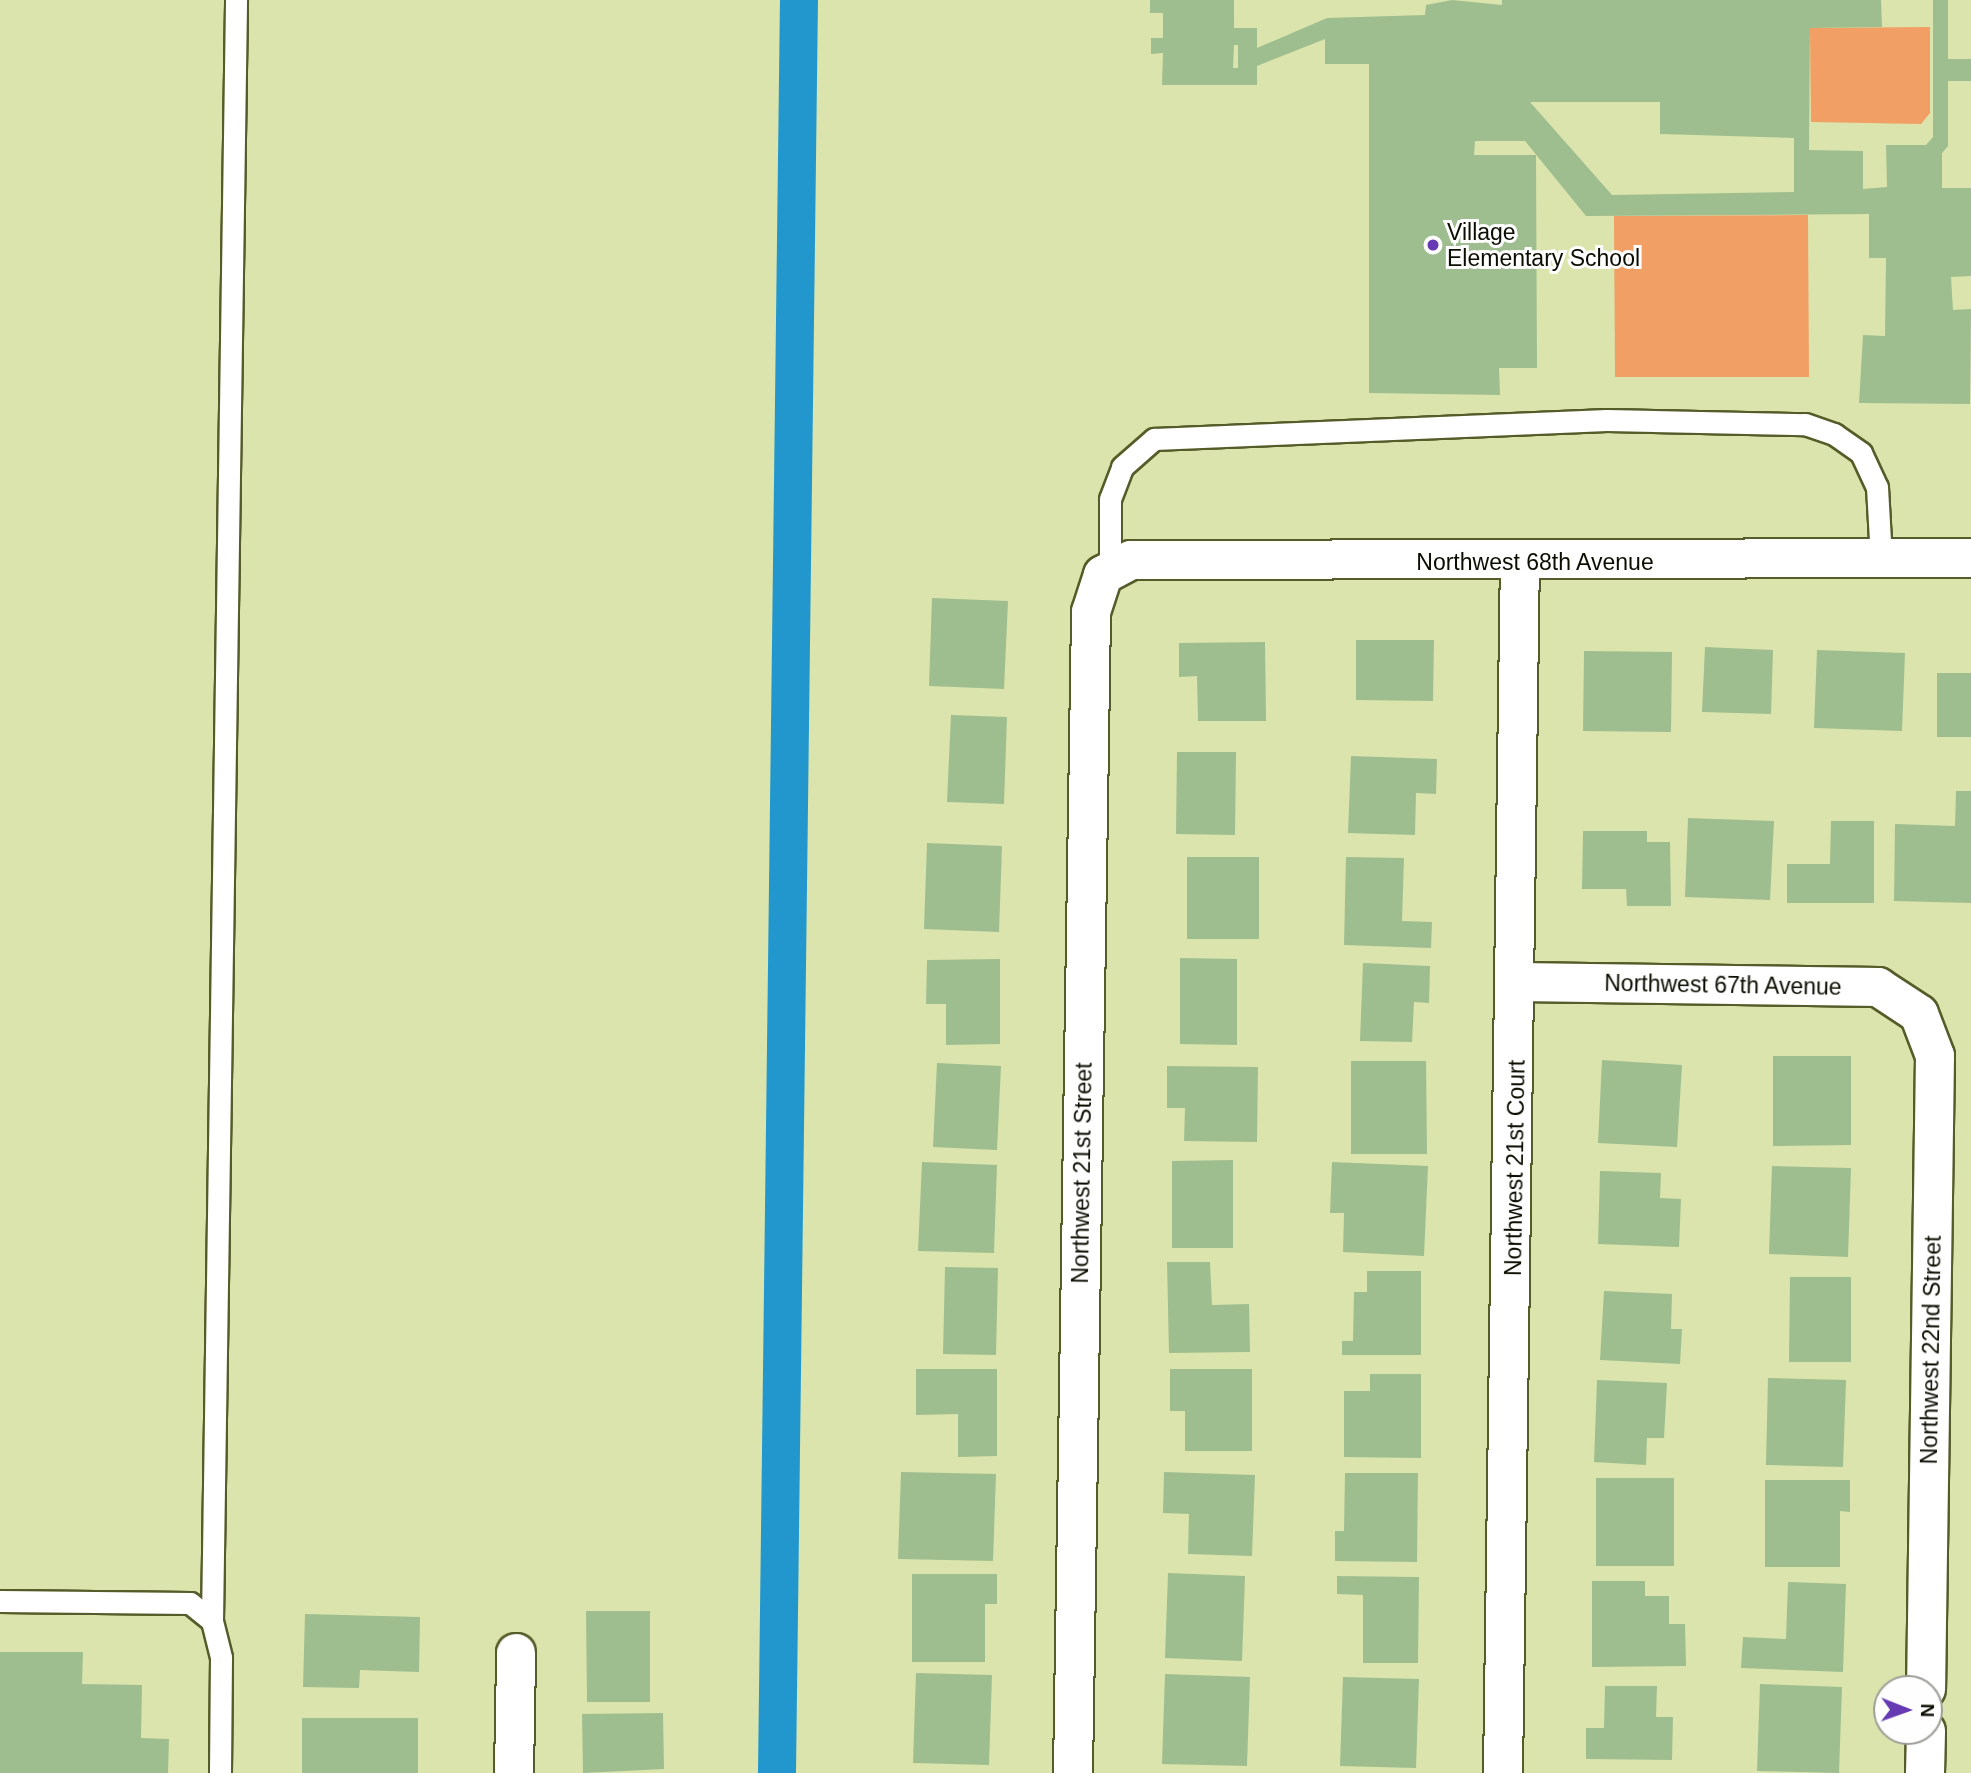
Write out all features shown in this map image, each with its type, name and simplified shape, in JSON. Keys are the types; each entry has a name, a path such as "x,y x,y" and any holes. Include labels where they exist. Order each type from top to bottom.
{"street":[{"name":"Northwest 68th Avenue","path":"1106,573 1131,560 1520,562 1971,558"},
{"name":"Northwest 21st Court","path":"1503,1773 1519,982 1520,562"},
{"name":"Northwest 21st Street","path":"1073,1773 1090,612 1106,573"},
{"name":"Northwest 67th Avenue","path":"1519,982 1878,987 1919,1014"},
{"name":"Northwest 22nd Street","path":"1919,1014 1935,1056 1926,1675"},
{"path":"514,1773 516,1653"},
{"path":"1925,1773 1926,1745"}],"lane":[{"path":"220,1773 221,1658 212,1621 236,0"},
{"path":"1106,573 1110,499 1122,467 1154,439 1607,420 1805,424 1833,434 1861,453 1877,487 1881,559"},
{"path":"0,1601 190,1603 212,1621"}],"shaded area":[{"path":"1930,27 1930,113 1921,124 1811,122 1810,28"},
{"path":"1808,215 1809,377 1615,377 1614,216"}],"building":[{"path":"1150,0 1234,0 1234,28 1257,28 1257,48 1327,18 1425,15 1426,5 1452,0 1502,5 1502,0 1881,0 1882,27 1810,28 1809,150 1863,151 1863,189 1887,187 1886,145 1926,145 1933,137 1933,0 1948,0 1948,59 1971,59 1971,81 1948,81 1948,146 1942,153 1942,188 1971,188 1971,276 1951,277 1953,310 1971,309 1970,404 1859,403 1863,335 1885,336 1886,258 1869,258 1869,214 1586,216 1525,141 1475,141 1474,155 1536,155 1537,368 1499,368 1500,395 1369,393 1369,64 1325,64 1325,39 1257,66 1257,85 1162,85 1163,53 1151,54 1151,38 1163,38 1163,13 1150,13","holes":["1234,45 1238,45 1238,68 1233,68","1530,102 1660,102 1660,134 1794,138 1794,192 1612,195"]},
{"path":"932,598 1008,601 1004,689 929,686"},
{"path":"1356,640 1434,640 1433,701 1356,700"},
{"path":"1265,642 1266,721 1198,721 1197,676 1179,677 1179,643"},
{"path":"1705,647 1773,650 1771,714 1702,712"},
{"path":"1817,650 1905,653 1902,731 1814,728"},
{"path":"1584,651 1672,652 1671,732 1583,731"},
{"path":"1937,673 1971,673 1971,737 1937,737"},
{"path":"951,715 1007,717 1004,804 947,802"},
{"path":"1177,752 1236,752 1235,835 1176,834"},
{"path":"1351,756 1437,759 1436,794 1416,793 1415,835 1348,833"},
{"path":"1956,791 1971,791 1971,903 1894,901 1895,824 1955,826"},
{"path":"1688,818 1774,821 1770,900 1685,897"},
{"path":"1831,821 1874,821 1874,903 1787,903 1787,864 1830,864"},
{"path":"1583,831 1647,831 1647,842 1670,842 1671,906 1627,906 1626,889 1582,889"},
{"path":"927,843 1002,846 999,932 924,929"},
{"path":"1187,857 1259,857 1259,939 1187,939"},
{"path":"1346,857 1404,858 1402,921 1432,922 1431,948 1344,945"},
{"path":"1180,958 1237,959 1237,1045 1180,1044"},
{"path":"1000,959 1000,1044 946,1045 946,1004 926,1004 927,960"},
{"path":"1363,963 1430,966 1429,1003 1414,1002 1412,1042 1360,1041"},
{"path":"1773,1056 1851,1056 1851,1145 1773,1146"},
{"path":"1602,1060 1682,1065 1677,1147 1598,1143"},
{"path":"1351,1061 1426,1061 1427,1154 1351,1154"},
{"path":"937,1063 1001,1066 997,1150 933,1147"},
{"path":"1167,1066 1258,1067 1257,1142 1184,1141 1185,1108 1167,1108"},
{"path":"1233,1160 1233,1248 1172,1248 1172,1161"},
{"path":"922,1162 997,1165 994,1253 918,1251"},
{"path":"1332,1162 1428,1166 1424,1256 1343,1252 1344,1213 1330,1213"},
{"path":"1772,1166 1851,1168 1848,1257 1769,1254"},
{"path":"1600,1171 1661,1173 1660,1198 1681,1199 1679,1247 1598,1244"},
{"path":"1167,1262 1210,1262 1212,1305 1249,1304 1250,1352 1169,1353"},
{"path":"945,1267 998,1268 996,1355 943,1354"},
{"path":"1367,1271 1421,1271 1421,1355 1342,1355 1342,1341 1353,1341 1354,1292 1367,1292"},
{"path":"1790,1277 1851,1277 1851,1362 1789,1362"},
{"path":"1604,1291 1672,1294 1671,1329 1682,1329 1680,1364 1600,1360"},
{"path":"916,1369 997,1369 997,1456 958,1457 958,1414 916,1415"},
{"path":"1170,1369 1252,1369 1252,1451 1185,1451 1185,1411 1170,1411"},
{"path":"1370,1374 1421,1374 1421,1458 1344,1457 1344,1391 1370,1391"},
{"path":"1768,1378 1846,1380 1843,1467 1766,1465"},
{"path":"1597,1380 1667,1383 1664,1438 1647,1438 1646,1465 1594,1462"},
{"path":"901,1472 996,1474 993,1561 898,1559"},
{"path":"1164,1472 1255,1475 1252,1556 1188,1554 1189,1514 1163,1513"},
{"path":"1345,1473 1418,1473 1417,1562 1335,1561 1335,1531 1344,1531"},
{"path":"1596,1478 1674,1478 1674,1566 1596,1566"},
{"path":"1765,1480 1850,1480 1850,1512 1840,1511 1840,1567 1765,1567"},
{"path":"1168,1573 1245,1576 1242,1661 1165,1658"},
{"path":"912,1574 997,1574 997,1604 985,1604 985,1662 912,1662"},
{"path":"1337,1576 1419,1577 1418,1663 1363,1663 1363,1595 1337,1594"},
{"path":"1592,1581 1645,1581 1645,1596 1669,1596 1669,1624 1685,1624 1686,1666 1592,1667"},
{"path":"1788,1582 1846,1584 1843,1672 1741,1668 1743,1637 1786,1639"},
{"path":"586,1611 650,1611 650,1702 587,1702"},
{"path":"305,1614 420,1617 419,1672 360,1670 359,1688 303,1687"},
{"path":"0,1652 83,1652 82,1684 142,1685 141,1738 169,1739 168,1773 0,1773"},
{"path":"916,1673 992,1675 989,1765 913,1763"},
{"path":"1165,1674 1250,1677 1247,1766 1162,1764"},
{"path":"1343,1677 1419,1679 1416,1768 1340,1766"},
{"path":"1760,1684 1842,1687 1839,1773 1757,1771"},
{"path":"1605,1686 1657,1686 1656,1717 1673,1717 1672,1760 1586,1759 1586,1728 1604,1728"},
{"path":"663,1713 664,1769 583,1773 582,1714"},
{"path":"302,1718 418,1718 418,1773 302,1773"}],"waterway":[{"path":"777,1773 799,0"}],"place":[{"name":"Village Elementary School","path":"1433,245"}]}
